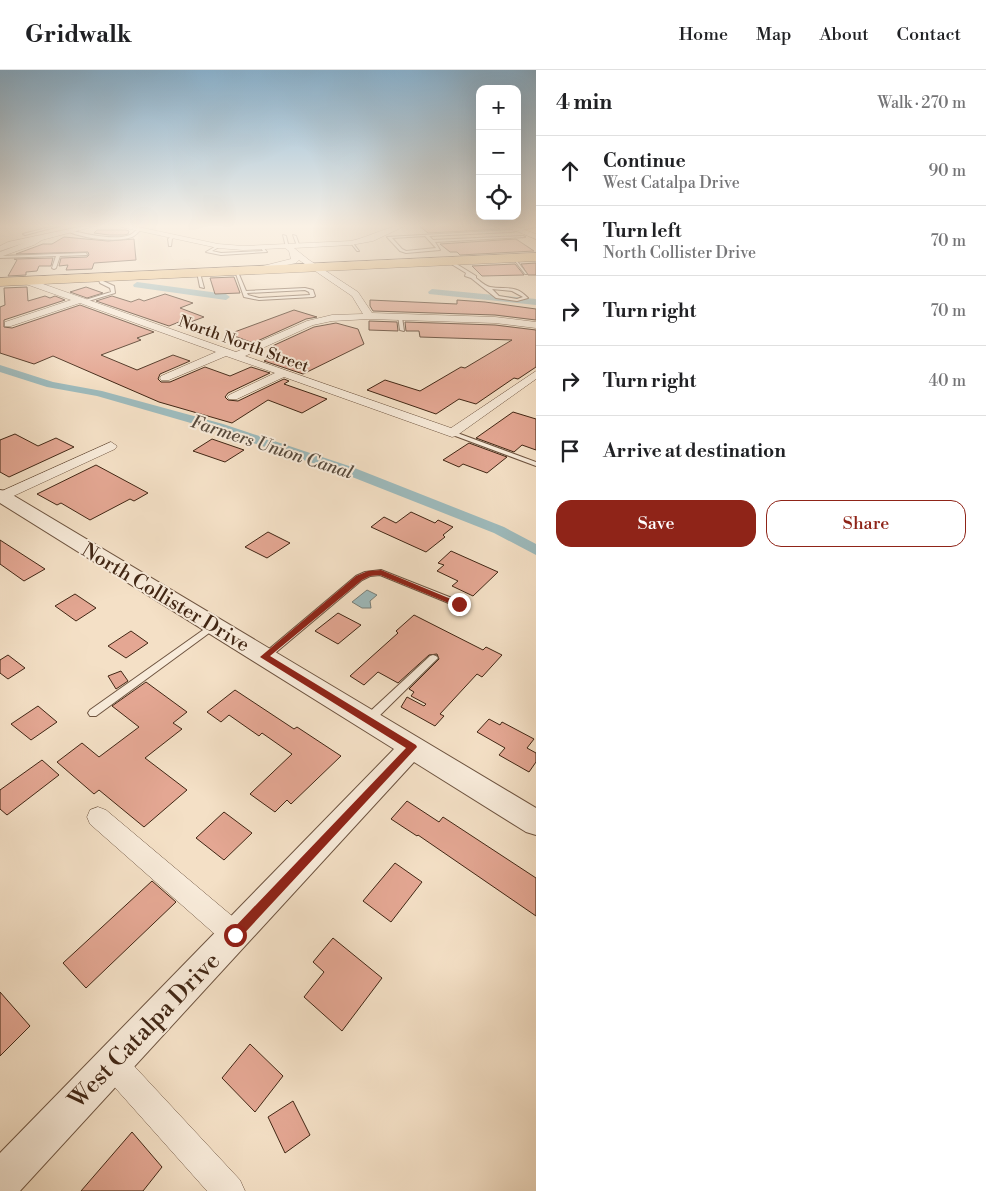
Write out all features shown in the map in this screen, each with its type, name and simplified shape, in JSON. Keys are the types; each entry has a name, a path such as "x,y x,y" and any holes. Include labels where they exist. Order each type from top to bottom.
{"main road":[{"path":"0,282 113,277"}],"street":[{"path":"331,277 360,299 369,316"},
{"name":"North North Street","path":"26,282 452,433"},
{"path":"8,324 82,301"},
{"path":"165,378 310,323 332,318 369,316 495,320 536,324"},
{"path":"233,397 284,373"},
{"path":"452,433 536,374"},
{"name":"North Collister Drive","path":"1,496 111,446"},
{"name":"North Collister Drive","path":"1,496 536,823"},
{"name":"West Catalpa Drive","path":"0,1182 412,747"},
{"path":"98,818 235,935"},
{"path":"112,1064 229,1191"}],"lane":[{"path":"199,277 202,287"},
{"path":"238,277 244,292 246,296 259,299 313,296 312,291 305,289 244,292"},
{"path":"471,277 482,286 488,288 515,289 520,291 526,298 517,300 498,297 488,288"},
{"path":"82,301 113,293 112,287 100,282 99,278"},
{"path":"400,317 402,330"},
{"path":"452,433 536,464"},
{"path":"265,657 359,578 368,574 381,572 459,604"},
{"path":"93,713 213,626"},
{"path":"368,720 433,658"}],"water":[{"path":"367,590 377,595 370,601 371,608 362,608 352,602"}],"building":[{"path":"234,277 240,293 215,294 210,278"},
{"path":"27,287 28,301 45,296 50,298 55,296 65,300 4,320 4,327 12,328 80,305 154,332 137,338 141,340 101,355 137,370 173,355 190,361 160,374 158,379 161,382 170,382 205,367 230,376 251,367 270,373 228,393 225,397 228,400 238,401 284,379 289,381 284,384 327,399 302,413 268,400 232,423 159,402 53,356 34,364 0,353 0,307 5,305 4,288"},
{"path":"86,287 103,293 87,298 70,292"},
{"path":"165,294 193,303 180,308 204,317 185,324 179,322 169,326 96,301 112,296 131,302 139,299 144,301"},
{"path":"370,300 457,304 457,300 485,302 536,309 536,320 495,315 373,311 370,306"},
{"path":"294,310 317,317 306,319 253,343 229,334"},
{"path":"369,321 397,322 398,331 369,330"},
{"path":"405,322 495,325 536,330 536,367 518,379 514,378 476,404 459,399 436,414 367,390 385,380 420,391 461,367 465,368 512,340 420,337 419,331 406,331"},
{"path":"336,323 358,329 364,344 303,374 264,361 271,357 268,356 278,351 268,348 314,327"},
{"path":"513,412 536,419 536,450 522,445 514,452 476,438"},
{"path":"15,434 38,446 56,438 74,447 9,477 0,472 0,440"},
{"path":"212,439 244,450 225,462 193,451"},
{"path":"469,443 507,457 487,473 463,464 459,467 443,460"},
{"path":"96,465 148,493 134,501 130,499 90,520 61,503 57,505 37,494"},
{"path":"411,512 435,523 438,520 453,527 443,535 445,537 426,552 371,527 384,517 396,523"},
{"path":"268,532 290,543 267,558 245,547"},
{"path":"0,540 45,569 24,581 0,564"},
{"path":"451,551 498,572 473,596 452,586 458,581 437,571 444,565 438,563"},
{"path":"75,594 96,608 76,621 55,606"},
{"path":"338,613 361,625 338,644 315,631"},
{"path":"414,615 483,650 486,647 502,655 482,677 477,674 440,714 444,716 435,726 401,707 407,697 424,706 426,704 411,696 414,692 409,689 439,659 437,654 429,655 398,683 378,672 364,685 350,676 398,633 396,631"},
{"path":"131,631 148,643 126,658 108,646"},
{"path":"8,655 25,668 8,679 0,673 0,660"},
{"path":"121,671 128,681 116,689 108,676"},
{"path":"146,682 187,712 173,723 182,729 145,758 187,790 144,827 99,790 94,794 57,762 82,743 99,757 139,727 112,706"},
{"path":"235,690 294,729 297,727 341,756 291,804 287,800 275,812 250,794 292,754 262,733 259,736 229,715 221,722 207,712"},
{"path":"38,706 57,722 31,740 11,724"},
{"path":"489,719 500,725 502,722 534,739 527,748 536,753 536,762 529,772 499,755 505,748 477,732"},
{"path":"42,760 59,775 7,815 0,809 0,790"},
{"path":"407,801 439,822 443,817 536,878 536,916 418,835 391,819"},
{"path":"224,812 252,833 224,860 196,838"},
{"path":"395,863 422,882 391,922 363,901"},
{"path":"152,881 176,902 86,988 63,963"},
{"path":"333,938 382,978 342,1031 304,997 324,972 313,962"},
{"path":"0,992 30,1026 0,1056"},
{"path":"250,1044 283,1076 255,1112 222,1078"},
{"path":"293,1101 310,1135 285,1153 268,1117"},
{"path":"132,1132 162,1167 143,1191 81,1191"}],"waterway":[{"path":"137,285 226,297"},
{"path":"432,292 536,302"},
{"name":"Farmers Union Canal","path":"0,368 51,385 98,393 219,427 347,470 499,530 536,550"}],"route":[{"path":"235,935 412,747 265,657 359,578 368,574 381,572 459,604"}]}
